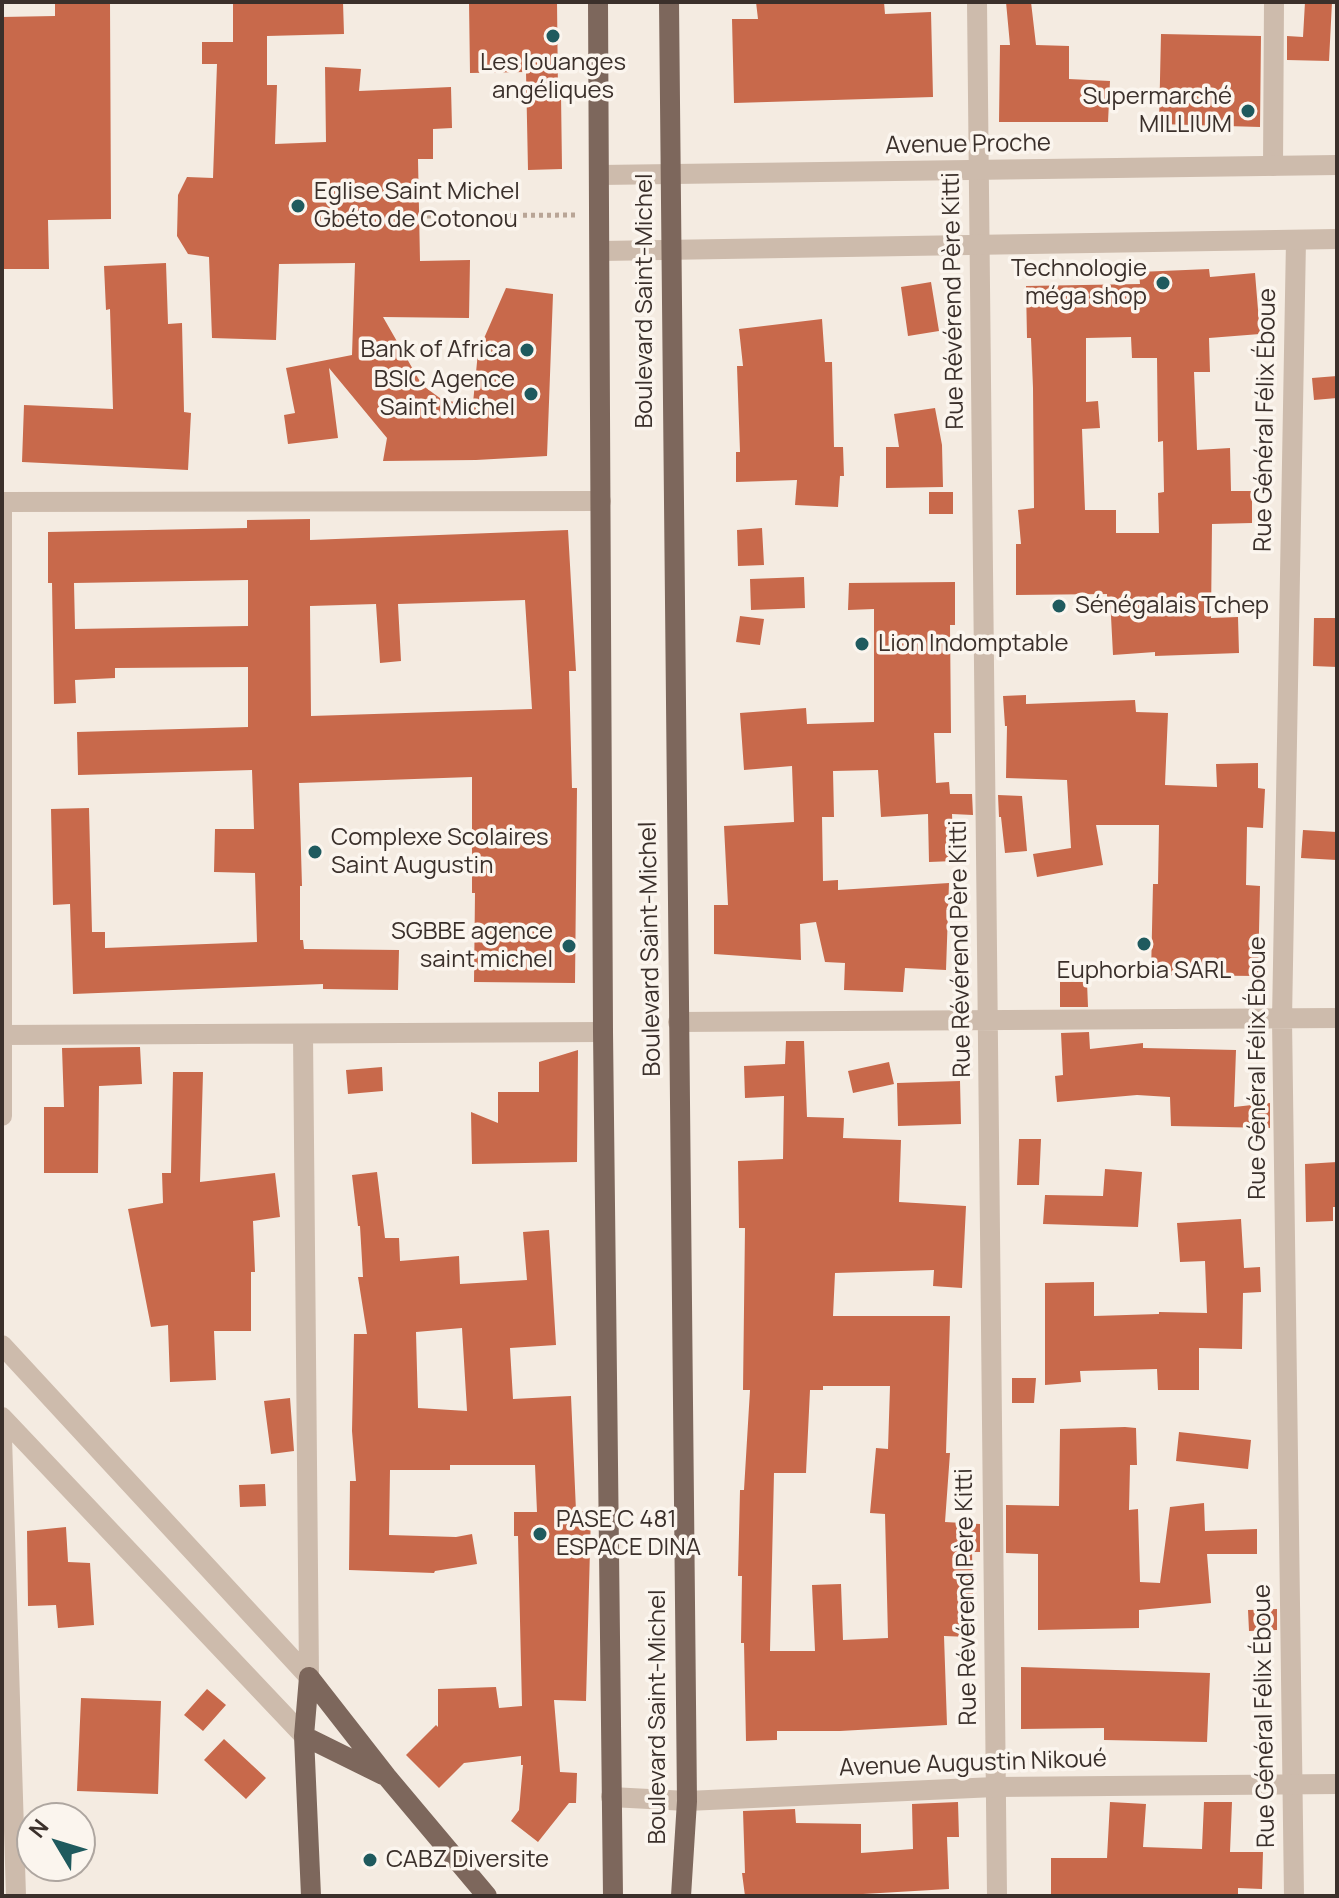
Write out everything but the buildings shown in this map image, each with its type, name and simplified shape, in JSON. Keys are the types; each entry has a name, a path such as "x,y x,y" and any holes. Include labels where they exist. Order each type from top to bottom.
{"main road":[{"name":"Boulevard Saint-Michel","path":"598,2 603,1032 613,1896"},
{"name":"Boulevard Saint-Michel","path":"669,2 687,1801 681,1896"},
{"path":"309,1677 304,1736 311,1896"},
{"path":"309,1677 387,1777 487,1896"},
{"path":"304,1736 387,1777"}],"street":[{"name":"Rue Révérend Père Kitti","path":"977,2 997,1896"},
{"path":"1273,166 1274,2"},
{"name":"Avenue Proche","path":"600,175 1337,165"},
{"path":"601,251 1337,239"},
{"name":"Rue Général Félix Éboue","path":"1294,1896 1282,1019 1296,240"},
{"path":"2,1116 2,502 601,501"},
{"path":"678,1022 1337,1018"},
{"path":"3,1035 603,1032"},
{"path":"303,1034 309,1677"},
{"path":"2,1345 309,1677"},
{"path":"2,1417 304,1736"},
{"path":"2,1437 16,1896"},
{"name":"Avenue Augustin Nikoué","path":"611,1797 687,1801 995,1787 1337,1784"}],"path":[{"path":"419,216 600,214"}],"place":[{"name":"Les louanges angéliques","path":"553,36"},
{"name":"Supermarché MILLIUM","path":"1248,111"},
{"name":"Eglise Saint Michel Gbéto de Cotonou","path":"298,206"},
{"name":"Technologie méga shop","path":"1163,283"},
{"name":"Bank of Africa","path":"527,350"},
{"name":"BSIC Agence Saint Michel","path":"531,394"},
{"name":"Sénégalais Tchep","path":"1059,606"},
{"name":"Lion Indomptable","path":"862,644"},
{"name":"Complexe Scolaires Saint Augustin","path":"315,852"},
{"name":"Euphorbia SARL","path":"1144,944"},
{"name":"SGBBE agence saint michel","path":"569,946"},
{"name":"PASE C 481 ESPACE DINA","path":"540,1534"},
{"name":"CABZ Diversite","path":"370,1860"}]}
